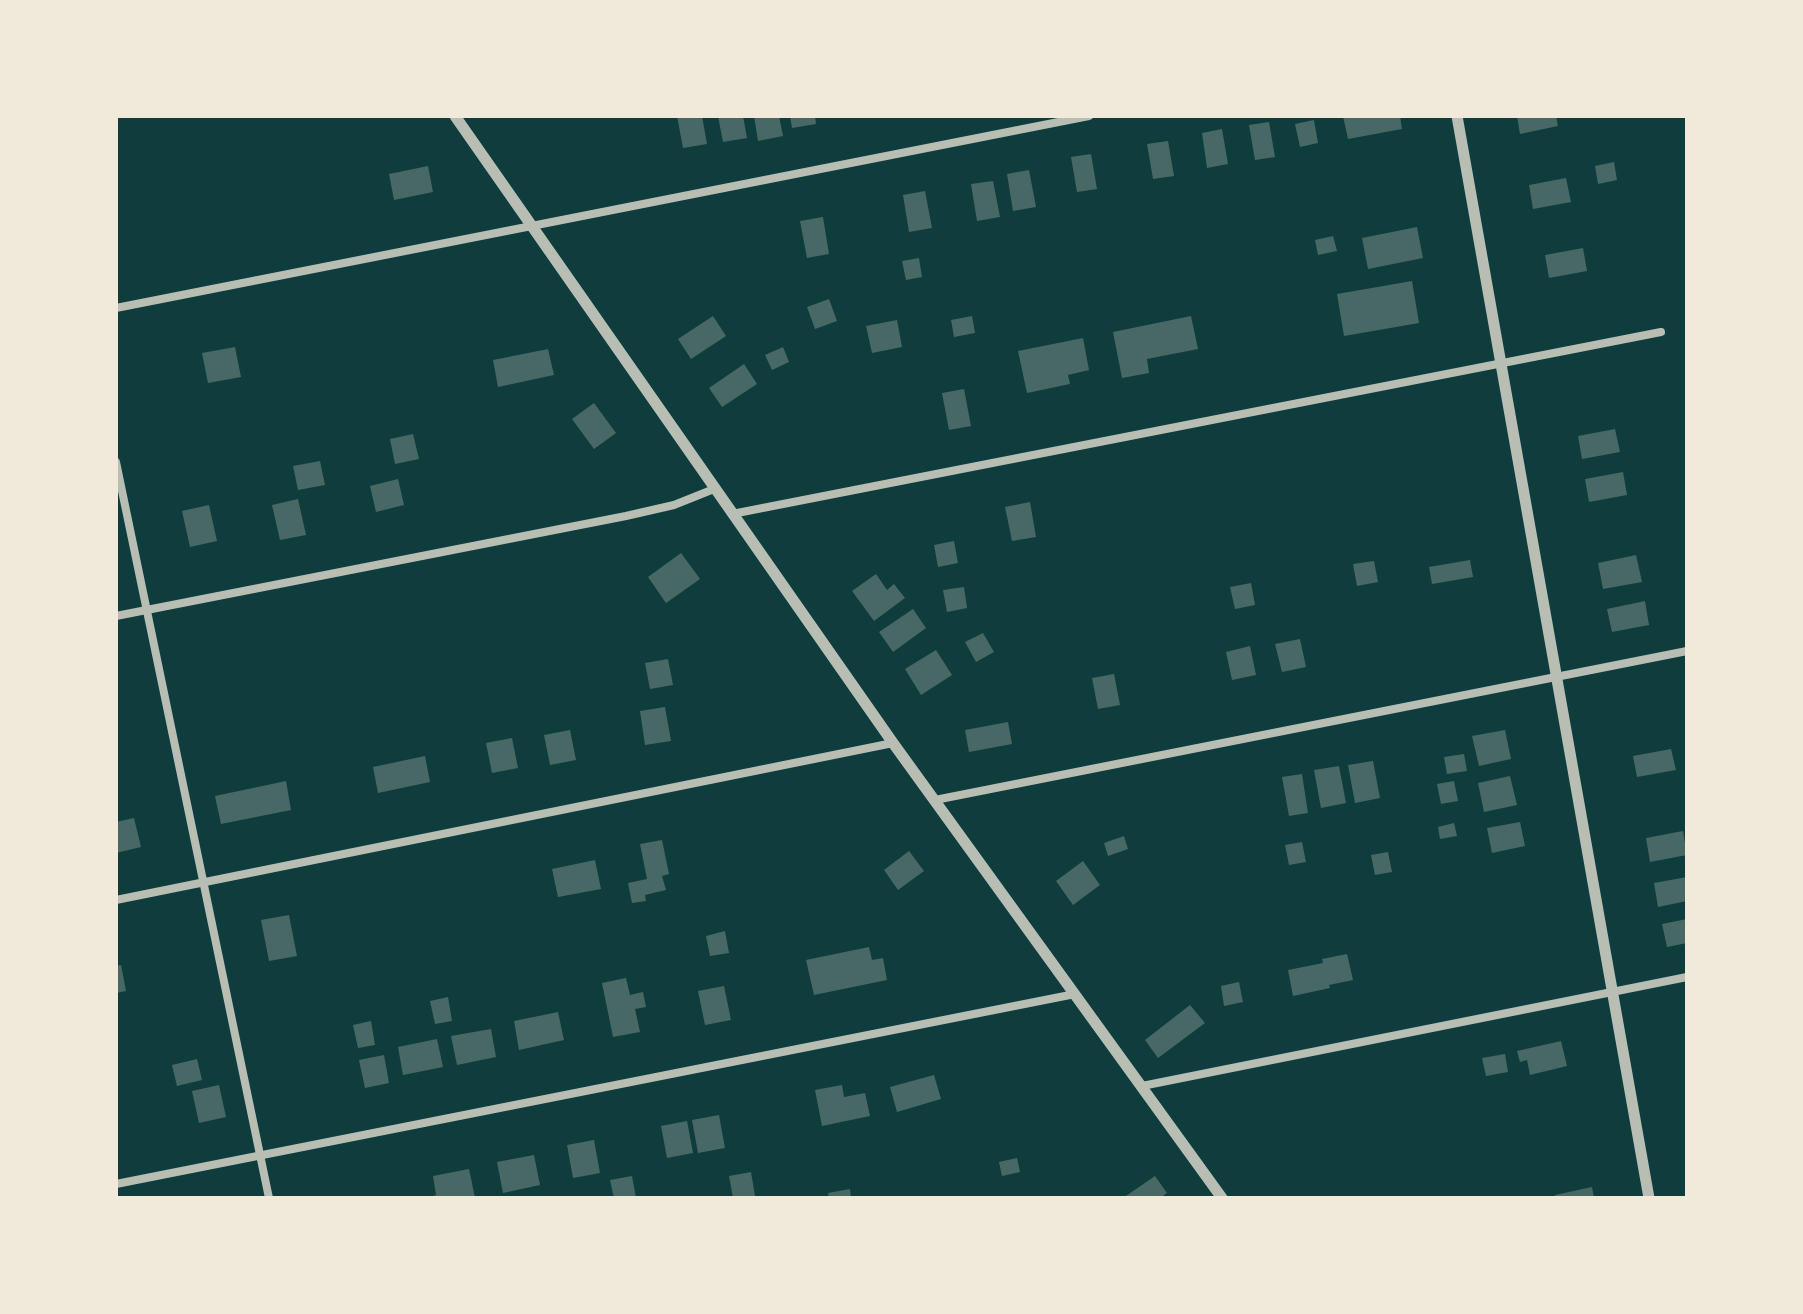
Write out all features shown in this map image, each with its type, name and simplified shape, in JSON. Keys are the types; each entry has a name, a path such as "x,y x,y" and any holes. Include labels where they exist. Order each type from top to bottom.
{"street":[{"path":"455,116 893,743 1222,1198"},
{"path":"116,308 1089,116"},
{"path":"1457,116 1649,1198"},
{"path":"732,514 1661,332"},
{"path":"116,462 269,1198"},
{"path":"116,616 626,516 674,505 714,489"},
{"path":"935,800 1687,651"},
{"path":"116,900 893,743"},
{"path":"1142,1086 1687,977"},
{"path":"116,1184 1075,994"}],"building":[{"path":"677,116 702,116 707,144 683,148"},
{"path":"718,116 743,116 747,138 723,142"},
{"path":"754,116 779,116 783,136 758,141"},
{"path":"790,116 815,116 816,124 792,128"},
{"path":"1343,116 1400,116 1402,129 1348,139"},
{"path":"1517,116 1556,116 1558,126 1520,134"},
{"path":"1314,120 1318,143 1300,147 1295,124"},
{"path":"1269,122 1275,157 1255,160 1249,125"},
{"path":"1222,129 1228,164 1207,168 1202,133"},
{"path":"1168,141 1174,176 1153,179 1147,144"},
{"path":"1091,154 1097,189 1077,192 1071,157"},
{"path":"1614,162 1617,180 1598,184 1595,166"},
{"path":"428,166 433,192 394,200 389,174"},
{"path":"1029,170 1036,207 1013,211 1007,174"},
{"path":"1566,178 1571,202 1533,209 1529,185"},
{"path":"993,181 1000,217 977,221 971,184"},
{"path":"925,191 932,228 909,232 903,195"},
{"path":"823,217 829,254 807,258 800,221"},
{"path":"1417,227 1423,258 1368,269 1362,238"},
{"path":"1333,236 1337,251 1318,255 1315,240"},
{"path":"1583,248 1587,271 1549,278 1545,255"},
{"path":"919,258 922,277 906,280 902,261"},
{"path":"1412,281 1419,323 1344,336 1337,294"},
{"path":"829,299 837,321 815,329 807,307"},
{"path":"713,316 726,336 691,359 678,339"},
{"path":"972,316 975,333 954,337 951,320"},
{"path":"1191,316 1198,349 1147,359 1149,373 1122,378 1113,332"},
{"path":"897,320 902,347 872,353 866,326"},
{"path":"1083,338 1089,370 1068,375 1070,384 1027,393 1018,351"},
{"path":"235,347 241,377 208,383 202,353"},
{"path":"783,347 789,362 772,370 765,355"},
{"path":"548,349 554,375 498,387 493,360"},
{"path":"744,364 757,384 722,407 709,388"},
{"path":"964,389 971,426 949,430 942,393"},
{"path":"594,403 616,433 594,449 572,419"},
{"path":"1615,429 1620,452 1582,459 1578,436"},
{"path":"413,434 419,459 395,464 390,439"},
{"path":"320,461 325,485 298,490 293,466"},
{"path":"1623,472 1627,495 1589,502 1585,479"},
{"path":"398,479 404,505 376,512 370,486"},
{"path":"298,499 306,535 280,540 272,505"},
{"path":"1030,502 1036,537 1012,541 1005,507"},
{"path":"209,505 217,541 190,547 182,511"},
{"path":"954,541 958,563 938,567 934,545"},
{"path":"681,553 700,579 666,603 648,577"},
{"path":"1636,555 1642,582 1603,589 1598,563"},
{"path":"1470,560 1473,577 1432,584 1429,567"},
{"path":"1374,561 1378,582 1357,586 1353,564"},
{"path":"876,574 887,590 894,584 905,598 874,621 852,591"},
{"path":"1251,583 1255,605 1235,609 1230,587"},
{"path":"964,587 967,608 947,612 943,590"},
{"path":"1645,601 1649,625 1612,632 1607,609"},
{"path":"913,609 926,628 893,652 879,632"},
{"path":"983,633 994,652 976,662 965,642"},
{"path":"1300,639 1306,667 1282,672 1275,644"},
{"path":"1250,646 1256,675 1232,680 1226,652"},
{"path":"936,650 952,675 921,695 905,669"},
{"path":"668,659 673,685 650,689 645,663"},
{"path":"1114,674 1120,705 1098,709 1092,678"},
{"path":"665,707 671,741 645,745 640,711"},
{"path":"1008,722 1012,744 969,752 965,730"},
{"path":"570,730 576,760 550,765 544,735"},
{"path":"1505,730 1511,759 1479,766 1472,736"},
{"path":"512,738 518,768 492,773 486,743"},
{"path":"1671,749 1676,770 1637,777 1633,756"},
{"path":"1464,754 1467,771 1447,774 1444,757"},
{"path":"425,756 430,782 378,793 373,767"},
{"path":"1373,761 1380,798 1355,803 1348,765"},
{"path":"1339,766 1346,803 1321,808 1314,770"},
{"path":"1302,774 1308,813 1289,816 1282,777"},
{"path":"1510,776 1517,805 1484,812 1478,783"},
{"path":"286,781 291,810 221,824 215,796"},
{"path":"1454,781 1458,801 1441,804 1437,784"},
{"path":"134,818 141,847 116,853 116,822"},
{"path":"1520,822 1525,846 1492,853 1487,828"},
{"path":"1454,823 1457,836 1440,839 1438,827"},
{"path":"1683,831 1687,855 1650,862 1646,838"},
{"path":"1124,836 1128,849 1108,856 1104,843"},
{"path":"662,840 669,874 662,876 666,890 645,895 646,901 632,903 628,883 647,879 640,844"},
{"path":"1302,842 1306,862 1289,865 1285,845"},
{"path":"909,851 924,871 898,890 884,870"},
{"path":"1388,852 1392,872 1375,875 1371,855"},
{"path":"595,860 601,889 558,897 552,869"},
{"path":"1083,861 1100,885 1073,905 1056,881"},
{"path":"1687,877 1687,901 1658,907 1654,883"},
{"path":"289,915 297,956 269,961 261,920"},
{"path":"1687,919 1687,943 1667,947 1662,924"},
{"path":"725,931 729,953 710,956 706,936"},
{"path":"869,947 872,960 883,958 887,980 814,995 806,960"},
{"path":"1347,954 1353,980 1293,996 1288,970 1323,963 1322,959"},
{"path":"121,965 126,991 116,993 116,966"},
{"path":"626,978 630,995 643,992 646,1007 635,1009 640,1032 613,1037 602,983"},
{"path":"1239,982 1243,1002 1224,1006 1221,986"},
{"path":"724,986 731,1020 705,1025 698,991"},
{"path":"448,997 452,1021 435,1024 430,1001"},
{"path":"1190,1005 1205,1023 1158,1058 1145,1040"},
{"path":"558,1012 564,1040 519,1050 514,1021"},
{"path":"371,1021 375,1045 358,1048 353,1025"},
{"path":"491,1029 496,1057 457,1065 451,1036"},
{"path":"437,1039 443,1067 403,1075 398,1047"},
{"path":"1561,1041 1567,1066 1530,1075 1527,1060 1520,1062 1517,1051"},
{"path":"1505,1054 1508,1072 1486,1076 1482,1058"},
{"path":"384,1055 389,1083 365,1088 359,1060"},
{"path":"197,1059 202,1080 177,1086 172,1065"},
{"path":"934,1075 941,1099 897,1112 890,1087"},
{"path":"219,1085 226,1117 199,1123 192,1091"},
{"path":"842,1085 844,1097 865,1093 870,1116 822,1126 815,1090"},
{"path":"719,1115 725,1148 698,1153 692,1120"},
{"path":"687,1121 693,1153 667,1158 661,1126"},
{"path":"594,1140 600,1173 573,1178 567,1145"},
{"path":"534,1155 540,1185 503,1193 497,1162"},
{"path":"1017,1158 1020,1172 1002,1176 999,1162"},
{"path":"469,1169 475,1198 428,1198 436,1195 433,1176"},
{"path":"751,1172 755,1196 733,1198 729,1176"},
{"path":"632,1176 636,1198 614,1198 610,1180"},
{"path":"1155,1176 1167,1193 1160,1198 1123,1198"},
{"path":"1592,1187 1594,1198 1556,1198 1555,1195"},
{"path":"850,1189 851,1198 829,1198 828,1193"}]}
